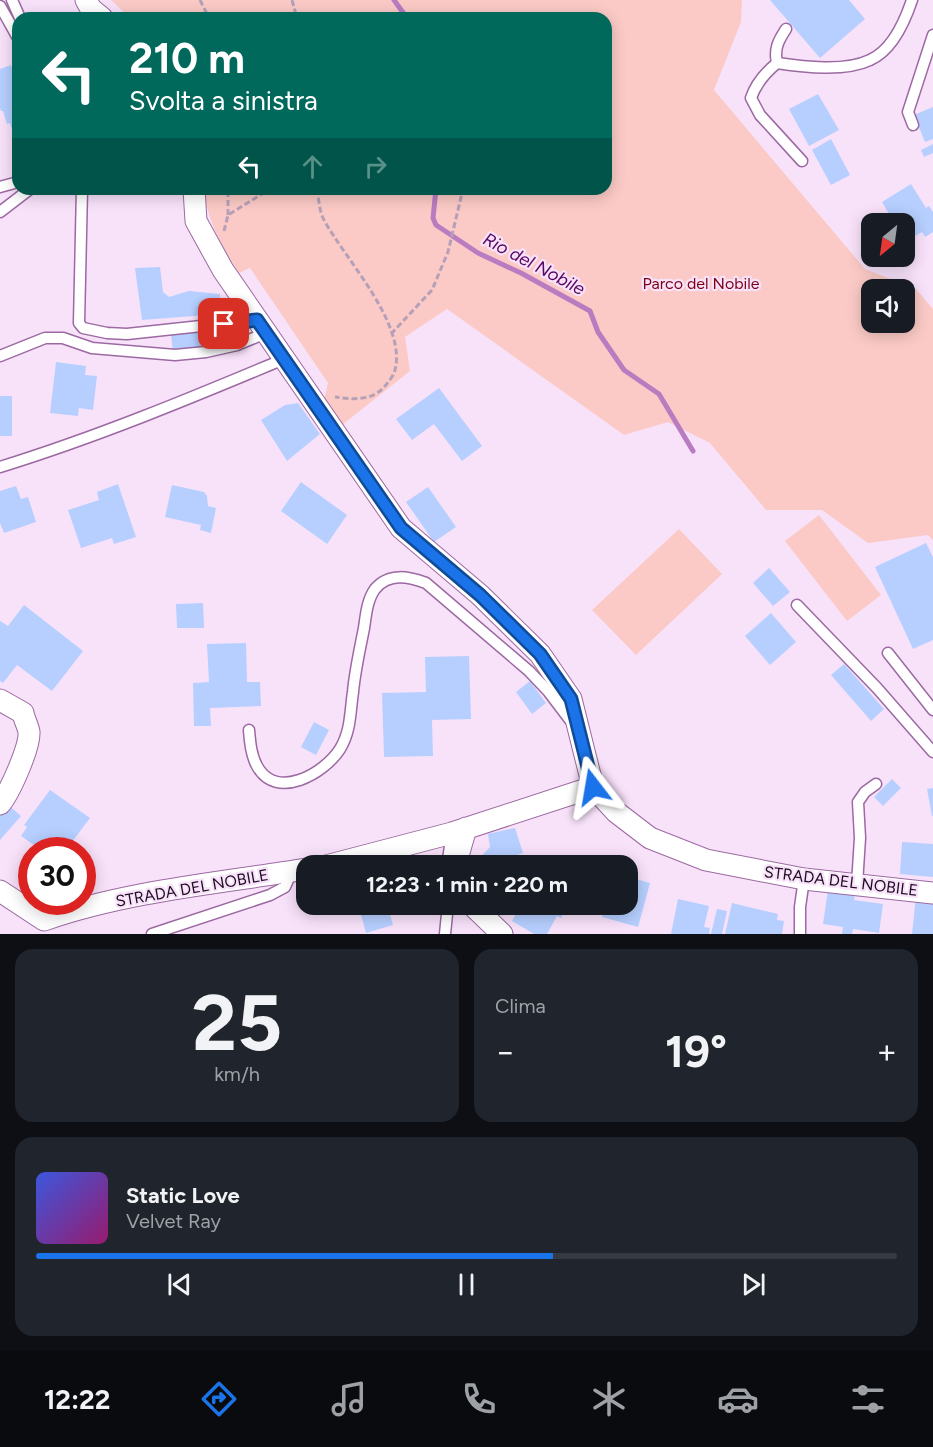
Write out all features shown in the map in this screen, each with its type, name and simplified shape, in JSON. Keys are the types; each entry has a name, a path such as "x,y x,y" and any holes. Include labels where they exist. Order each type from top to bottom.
{"street":[{"path":"86,0 95,12"},
{"name":"STRADA DEL NOBILE","path":"194,195 196,220 223,270 401,528 480,595 540,654 571,699 593,787 616,812 650,838 706,860 804,879 933,893"},
{"path":"0,700 22,713 29,733 26,748 6,797 0,804"},
{"path":"367,855 459,830 593,787"},
{"path":"456,855 459,830"},
{"name":"STRADA DEL NOBILE","path":"0,891 48,927 61,914 143,896 296,870"},
{"path":"482,915 502,934"}],"lane":[{"path":"777,63 804,67 844,66 871,60 887,46 905,22 912,0"},
{"path":"0,6 12,27"},
{"path":"777,63 775,51 786,29"},
{"path":"913,125 908,112 933,35"},
{"path":"777,63 755,87 751,98 760,115 802,161"},
{"path":"0,212 22,195"},
{"path":"82,195 79,322 83,328 106,333 128,334 262,326"},
{"path":"0,356 45,338 63,338 92,348 175,355 206,352 237,345 262,326"},
{"path":"0,467 65,447 284,359"},
{"path":"249,730 251,748 257,767 271,779 292,782 312,776 327,764 340,749 349,729 368,604 376,589 389,578 408,577 426,583 529,671 548,691 579,732"},
{"path":"797,605 877,688 933,752"},
{"path":"888,653 933,710"},
{"path":"857,884 860,838 858,802 876,783"},
{"path":"451,855 459,830"},
{"path":"153,934 270,895 285,887 296,874"},
{"path":"800,934 800,907 804,879"},
{"path":"445,934 447,915"}],"path":[{"path":"223,233 228,215 228,195"},
{"path":"228,215 260,195"},
{"path":"306,392 351,399 368,398 385,387 395,371 396,347 383,310 323,218 318,195"},
{"path":"392,334 432,290 448,252 462,195"}],"green space":[{"name":"Parco del Nobile","path":"111,0 742,0 741,22 714,90 861,267 890,279 861,279 861,333 915,333 915,289 933,309 933,540 928,535 868,543 822,510 766,510 710,443 668,422 624,435 447,309 405,337 410,371 342,425 324,400 328,383 250,268 239,273 221,243 208,212 205,195 612,195 612,12 124,12"},
{"path":"819,515 881,595 847,621 785,541"},
{"path":"679,529 722,574 636,655 592,610"}],"building":[{"path":"770,0 849,0 865,19 820,58"},
{"path":"11,65 12,68 12,129 10,123 7,124 0,108 0,69"},
{"path":"818,94 839,130 809,146 789,109"},
{"path":"933,107 933,139 925,142 914,115"},
{"path":"831,139 850,175 831,185 812,150"},
{"path":"933,144 933,153 924,157 921,150"},
{"path":"911,184 926,208 929,206 933,212 933,232 925,237 922,232 915,236 915,213 888,213 882,202"},
{"path":"160,267 163,292 169,297 189,291 220,294 219,311 194,316 142,320 135,268"},
{"path":"206,330 209,347 173,352 171,335"},
{"path":"56,362 86,366 85,375 97,376 93,410 79,408 78,416 50,413"},
{"path":"439,388 482,446 462,461 434,424 412,440 396,419"},
{"path":"0,396 12,396 12,436 0,436"},
{"path":"298,403 320,434 287,461 261,420 285,405"},
{"path":"301,482 347,515 327,544 281,511"},
{"path":"118,484 136,537 114,544 112,538 81,548 68,510 99,500 97,492"},
{"path":"172,485 204,492 208,506 216,508 211,533 200,530 201,525 165,517"},
{"path":"16,486 21,499 28,497 36,522 4,533 0,523 0,491"},
{"path":"428,487 456,527 434,542 406,502"},
{"path":"926,543 933,557 933,640 913,649 875,567"},
{"path":"769,568 790,592 773,606 753,583"},
{"path":"203,603 204,628 177,628 176,604"},
{"path":"24,605 83,651 52,691 17,665 3,683 0,681 0,621 8,626"},
{"path":"771,613 796,642 770,665 745,636"},
{"path":"246,643 247,682 260,682 261,706 210,708 211,726 194,726 193,683 209,682 207,644"},
{"path":"469,656 471,719 432,720 433,756 384,757 382,693 426,692 425,657"},
{"path":"844,664 884,709 871,721 831,675"},
{"path":"530,681 546,703 532,714 516,692"},
{"path":"314,722 329,730 316,755 301,747"},
{"path":"892,779 901,788 883,806 874,797"},
{"path":"933,788 933,816 932,816 927,789"},
{"path":"50,790 90,818 76,837 22,837 27,827 24,825"},
{"path":"6,803 21,816 0,840 0,811"},
{"path":"515,828 523,853 482,855 490,847 488,834"},
{"path":"902,842 933,844 933,877 900,874"},
{"path":"638,880 650,883 638,927 602,917 602,915 638,915"},
{"path":"828,890 855,894 854,900 883,904 879,933 853,929 852,934 842,934 843,927 823,924"},
{"path":"916,896 933,897 933,934 912,934"},
{"path":"678,899 709,906 704,927 710,928 709,934 671,934"},
{"path":"732,903 778,914 777,920 784,921 782,934 725,934"},
{"path":"717,909 727,911 722,934 711,934"},
{"path":"361,915 390,915 393,925 366,933"},
{"path":"515,915 563,915 561,918 557,916 547,934 534,934 512,921"}],"waterway":[{"name":"Rio del Nobile","path":"394,0 403,12"},
{"name":"Rio del Nobile","path":"435,195 433,218 436,225 478,253 521,273 590,311 598,332 624,370 659,394 693,451"}],"route":[{"path":"224,324 257,320 401,528 480,595 540,654 571,699 593,787"}]}
